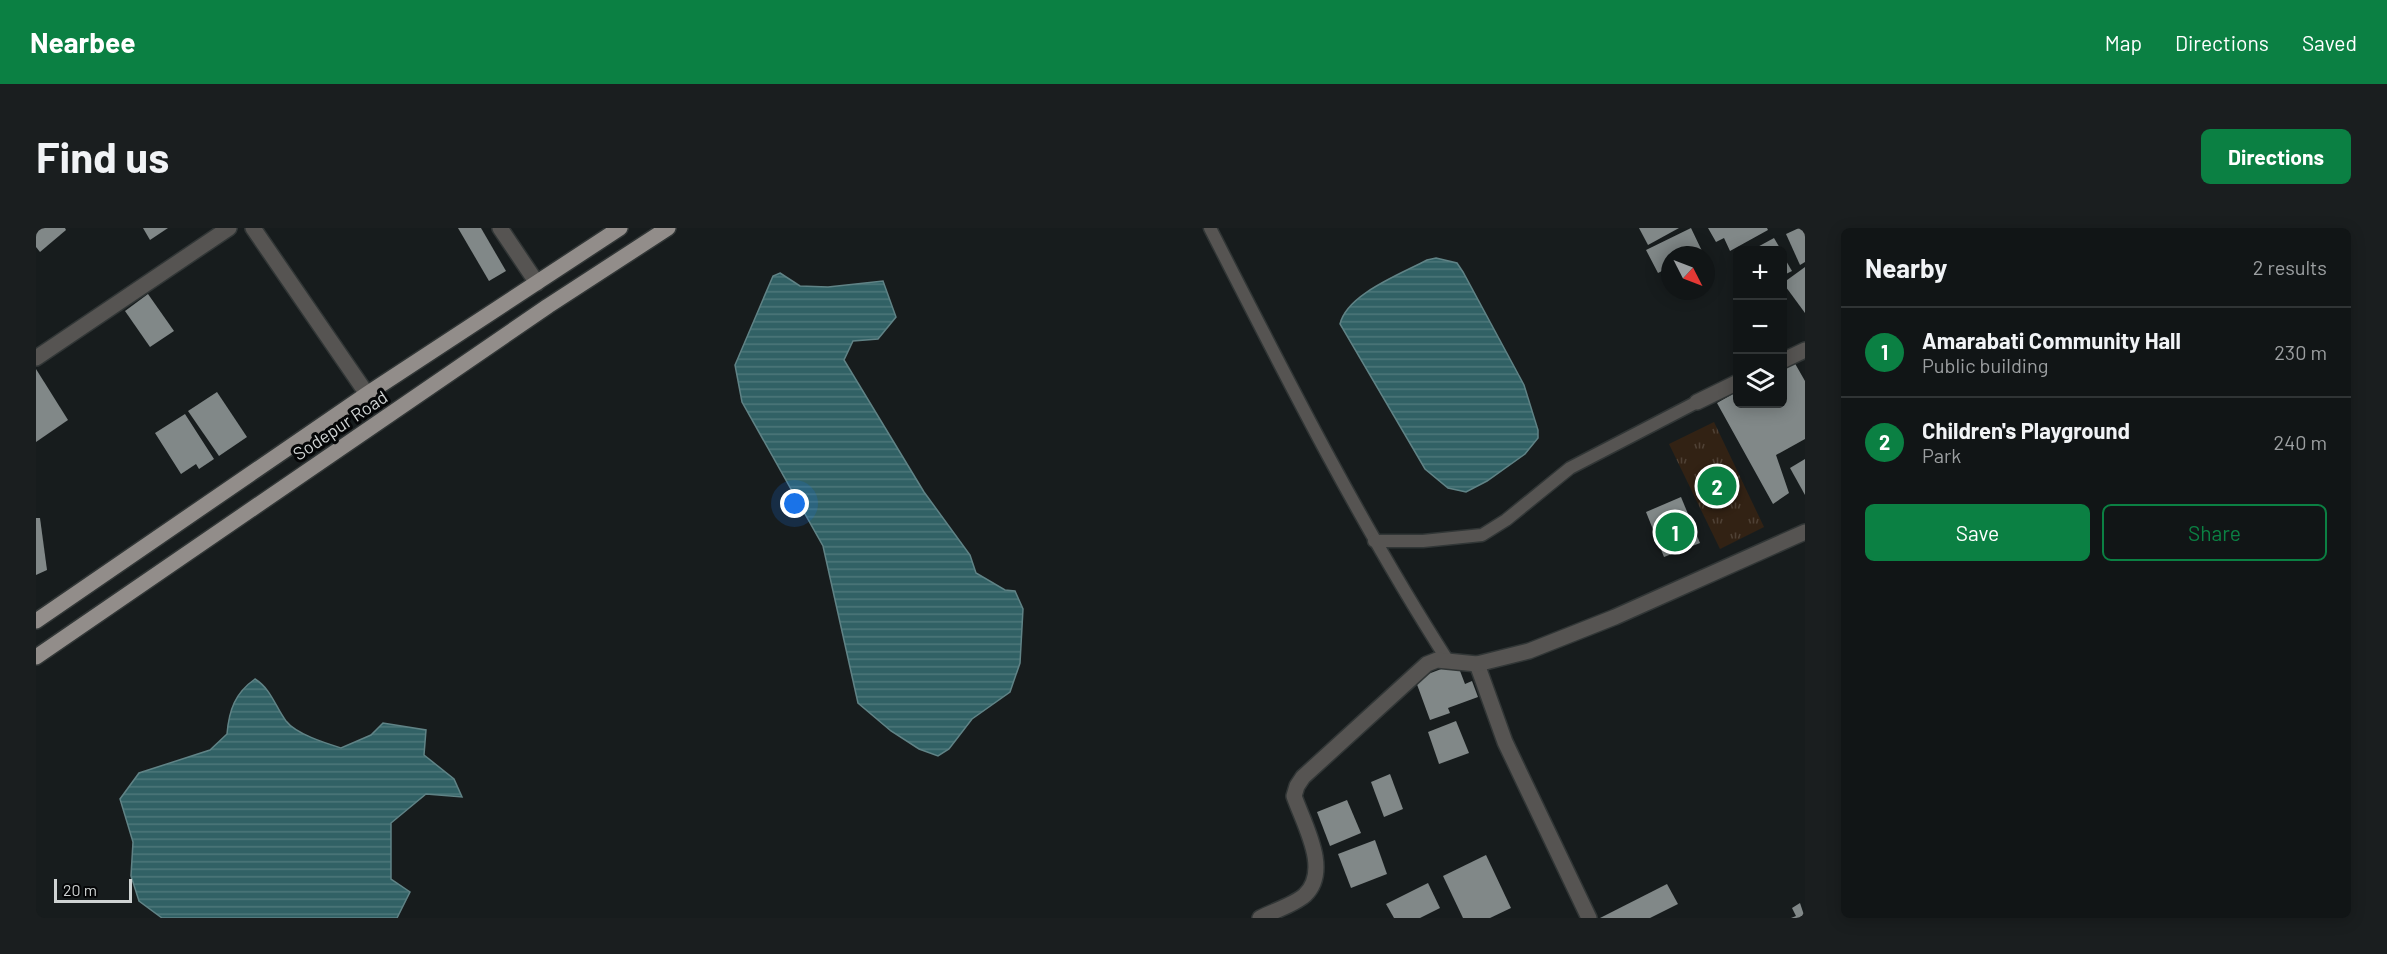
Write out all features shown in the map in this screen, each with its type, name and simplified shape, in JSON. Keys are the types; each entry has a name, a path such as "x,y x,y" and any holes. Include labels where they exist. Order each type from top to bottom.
{"main road":[{"path":"36,621 367,394 620,228"},
{"name":"Sodepur Road","path":"36,657 548,306 668,228"}],"street":[{"path":"36,358 229,228"},
{"path":"253,228 367,394"},
{"path":"500,228 537,282"},
{"path":"1787,359 1805,350"},
{"path":"1697,402 1733,384"},
{"path":"1260,918 1304,897 1316,882 1318,863 1294,796 1297,786 1303,777 1427,664 1437,660 1477,664 1529,651 1615,617 1805,532"},
{"path":"1477,664 1505,742 1589,918"}],"lane":[{"path":"1210,228 1334,470 1374,542 1448,661"},
{"path":"1374,542 1482,536 1506,520 1570,468 1697,402"}],"green space":[{"path":"1714,422 1764,527 1720,549 1669,444"}],"water":[{"path":"1436,258 1457,263 1463,272 1524,385 1538,430 1538,438 1525,454 1487,481 1466,492 1448,488 1425,469 1340,324 1353,303 1364,294 1427,260"},
{"path":"780,273 800,286 828,287 883,281 896,317 878,339 853,341 844,360 924,492 970,555 976,573 1005,590 1015,591 1023,609 1020,663 1010,692 972,719 949,749 938,756 919,749 891,731 858,703 823,546 742,402 735,365 773,276"},
{"path":"255,679 269,693 291,726 311,738 341,748 371,735 383,723 426,730 424,755 454,779 462,797 426,794 391,823 391,879 410,892 397,918 162,918 139,901 131,876 133,842 120,799 139,773 210,750 227,734 234,703 242,690"}],"building":[{"path":"36,228 65,228 66,230 40,252 36,247"},
{"path":"143,228 168,228 150,240"},
{"path":"458,228 481,228 506,271 489,281"},
{"path":"1639,228 1679,228 1648,245"},
{"path":"1691,228 1700,246 1661,246 1661,272 1658,273 1646,250"},
{"path":"1708,228 1767,228 1768,230 1739,246 1733,246 1730,251 1724,238 1716,242"},
{"path":"1799,228 1805,228 1805,262 1800,265 1786,234"},
{"path":"1774,238 1779,246 1759,246"},
{"path":"1787,262 1792,271 1787,274"},
{"path":"1805,267 1805,313 1787,288 1787,280"},
{"path":"148,294 174,331 150,347 125,311"},
{"path":"1793,360 1805,381 1805,439 1776,455 1789,493 1773,504 1717,403 1733,394 1733,408 1787,408 1787,363"},
{"path":"36,369 68,420 36,442"},
{"path":"217,392 247,437 219,456 188,411"},
{"path":"185,414 214,459 199,469 196,464 181,474 155,433"},
{"path":"1805,459 1805,495 1790,468"},
{"path":"1681,497 1700,543 1664,557 1646,512"},
{"path":"36,518 40,518 47,570 36,575"},
{"path":"1457,663 1465,684 1472,681 1478,697 1448,708 1450,713 1430,720 1415,679"},
{"path":"1456,721 1469,753 1439,764 1428,732"},
{"path":"1390,774 1403,809 1384,817 1371,782"},
{"path":"1347,800 1361,833 1330,846 1317,812"},
{"path":"1375,840 1387,874 1351,888 1338,854"},
{"path":"1486,855 1511,908 1490,918 1463,918 1443,876"},
{"path":"1428,883 1440,908 1420,918 1394,918 1386,904"},
{"path":"1667,884 1678,904 1650,918 1600,918"},
{"path":"1800,903 1805,918 1791,918 1796,916 1792,908"}],"place":[{"name":"Children's Playground","path":"1717,486"},
{"name":"Amarabati Community Hall","path":"1675,532"}]}
